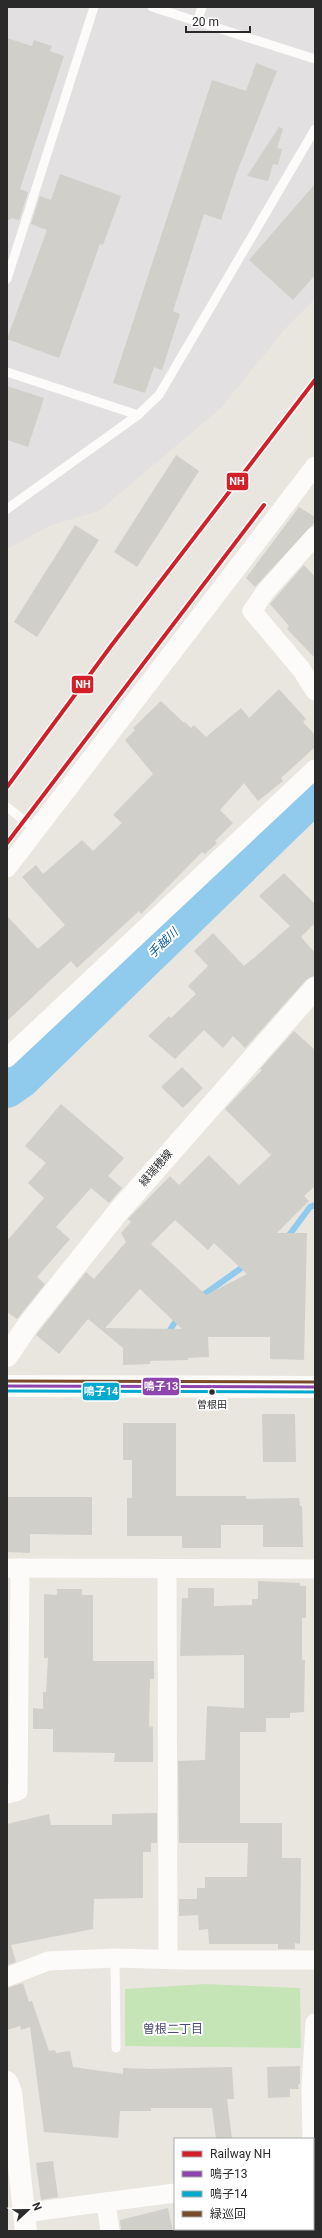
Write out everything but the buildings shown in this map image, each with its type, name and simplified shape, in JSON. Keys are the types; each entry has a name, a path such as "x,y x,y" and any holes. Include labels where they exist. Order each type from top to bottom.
{"main road":[{"name":"緑瑞穂線","path":"7,1356 28,1325 118,1212 315,988"},
{"path":"7,1386 315,1387"},
{"path":"7,2082 10,2092 25,2222"}],"street":[{"path":"7,868 35,829 315,466"},
{"path":"315,536 265,592 252,611 301,669 315,691"},
{"path":"7,1058 315,769"},
{"path":"7,1794 18,1791 14,1568 315,1569"},
{"path":"168,1569 168,1959"},
{"path":"7,1977 48,1961 114,1958 184,1960 315,1960"},
{"path":"313,2138 311,2087 315,2023"},
{"path":"25,2222 106,2202 174,2193"},
{"path":"106,2202 110,2231"}],"lane":[{"path":"7,279 94,7"},
{"path":"152,7 315,59"},
{"path":"197,22 202,7"},
{"path":"7,508 138,414 160,395 315,129"},
{"path":"7,372 138,414"},
{"path":"7,807 35,829"},
{"path":"114,1958 116,2048"}],"shaded area":[{"path":"7,7 315,7 315,299 285,329 221,408 99,511 51,525 7,549"}],"green space":[{"path":"206,1984 300,1988 301,2048 125,2046 125,1989"}],"waterway":[{"name":"手越川","path":"7,1089 20,1080 315,794"},
{"path":"287,1238 310,1207 315,1205"},
{"path":"199,1298 247,1264"},
{"path":"170,1330 179,1316"}],"rail line":[{"name":"NH","path":"7,787 111,646 315,380"},
{"name":"NH","path":"7,843 264,505"}],"transit line":[{"name":"緑巡回","path":"7,1381 315,1382"},
{"name":"鳴子13","path":"7,1386 315,1387"},
{"name":"鳴子14","path":"7,1391 315,1392"}],"place":[{"name":"曽根田","path":"212,1392"}],"district":[{"name":"曽根二丁目","path":"173,2029"}]}
